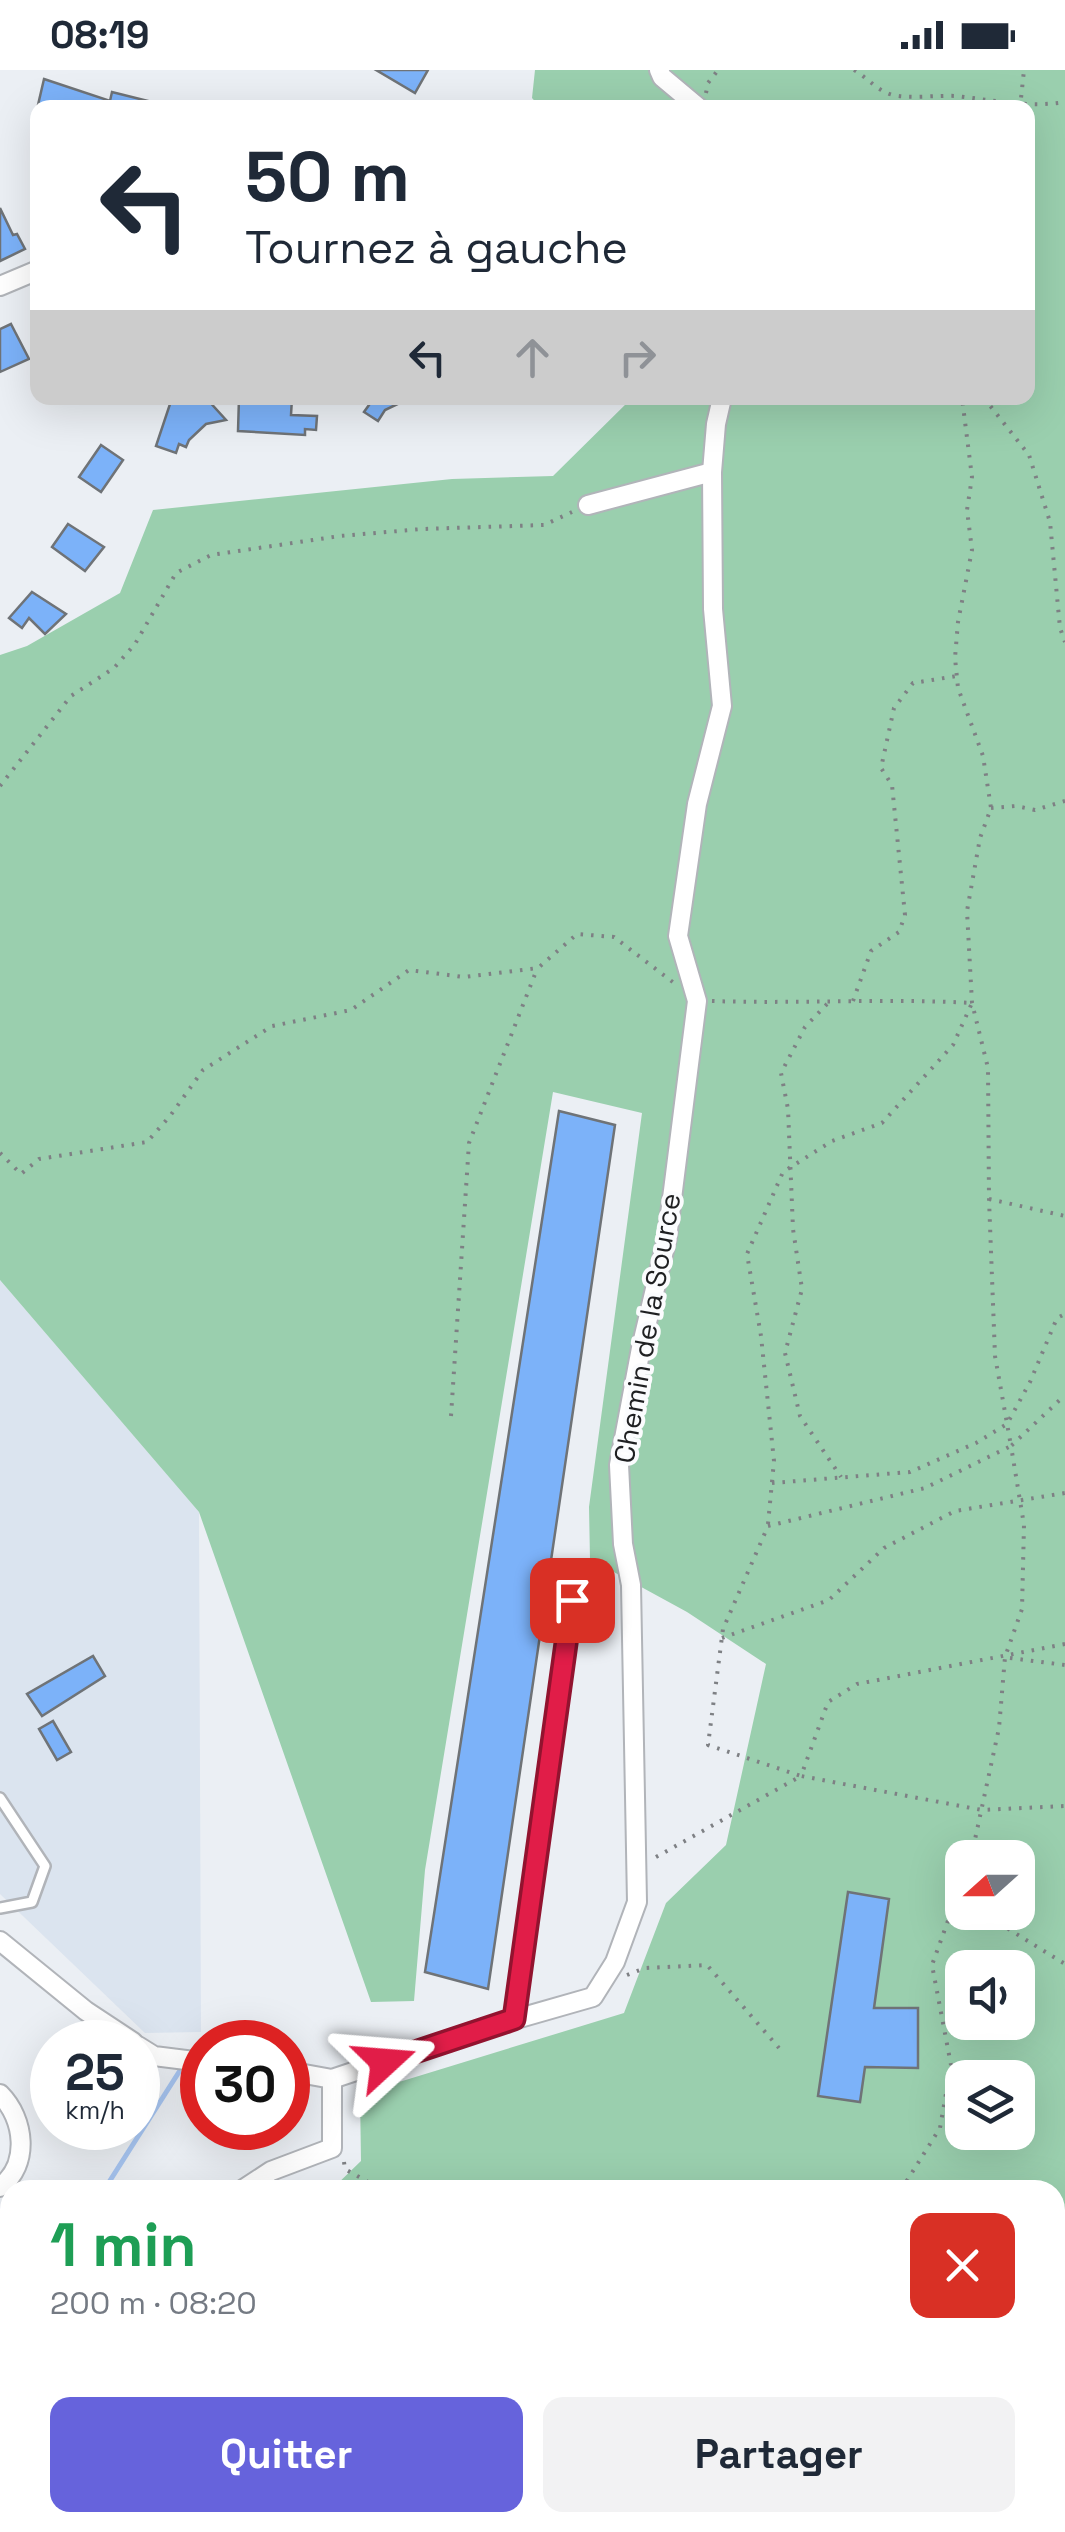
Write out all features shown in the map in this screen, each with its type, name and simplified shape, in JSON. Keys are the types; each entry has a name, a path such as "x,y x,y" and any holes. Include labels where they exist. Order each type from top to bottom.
{"street":[{"path":"659,70 689,100"},
{"path":"0,286 30,273"},
{"name":"Chemin de la Source","path":"600,1986 628,1934 637,1902 631,1584 622,1544 619,1466 667,1238 696,1001 678,936 697,804 722,706 714,609 712,472 720,405"},
{"path":"588,505 712,472"},
{"path":"514,2019 572,1600"},
{"path":"4,1949 98,2020"},
{"path":"310,2076 332,2079 593,1996 600,1986"},
{"path":"257,2180 332,2148 332,2079"},
{"path":"0,2094 15,2116 21,2150 18,2168 7,2180"}],"lane":[{"path":"0,1798 45,1866 32,1902 0,1908"}],"path":[{"path":"707,100 705,90 718,70"},
{"path":"854,70 875,88 896,96 958,96 971,100"},
{"path":"1021,100 1024,70"},
{"path":"1035,105 1065,102"},
{"path":"963,405 972,477 967,510 972,550 958,622 957,676 983,756 991,808 980,838 967,911 972,1002 988,1068 995,1356 1024,1525 1022,1608 1006,1657 1000,1728 975,1840"},
{"path":"990,405 1029,455 1050,522 1060,628 1065,642"},
{"path":"0,786 71,696 114,668 135,644 176,574 211,555 422,528 544,525 588,505"},
{"path":"853,1001 871,951 899,932 905,915 892,784 881,768 894,708 913,683 957,676"},
{"path":"991,808 1016,806 1035,810 1065,802"},
{"path":"451,1416 469,1143 538,968 577,934 614,937 696,1001 972,1002"},
{"path":"0,1154 21,1174 38,1159 147,1142 203,1070 272,1026 351,1010 408,970 464,976 538,968"},
{"path":"829,1002 806,1027 781,1074 788,1108 793,1229 802,1289 785,1353 800,1416 841,1477"},
{"path":"972,1002 953,1045 882,1123 832,1141 783,1172 747,1254 761,1336 774,1461 768,1526 723,1629 708,1745 801,1776 982,1810 1065,1806"},
{"path":"989,1199 1065,1216"},
{"path":"772,1483 910,1472 976,1443 1007,1424 1030,1382 1056,1318 1065,1314"},
{"path":"768,1526 925,1488 1011,1446 1065,1395"},
{"path":"722,1638 829,1600 884,1548 955,1511 1065,1493"},
{"path":"636,1868 801,1776 828,1702 857,1684 1065,1644"},
{"path":"1006,1657 1065,1665"},
{"path":"906,2180 940,2128 950,2064 932,1965 945,1928"},
{"path":"1010,1930 1065,1964"},
{"path":"600,1986 645,1968 707,1965 779,2048"}],"shaded area":[{"path":"0,1280 199,1512 201,2020 180,2020 180,2032 160,2033 160,2020 131,2020 0,1894"}],"green space":[{"path":"535,70 1065,70 1065,2180 341,2180 361,2161 360,2094 624,2013 666,1903 726,1845 766,1664 687,1612 590,1559 589,1507 642,1113 553,1092 425,1870 414,2001 371,2002 199,1512 0,1280 0,655 27,646 120,593 153,510 452,479 553,476 625,405 1035,405 1035,100 532,98"}],"building":[{"path":"376,70 428,70 415,93"},
{"path":"44,79 107,100 39,100"},
{"path":"112,92 144,100 110,100"},
{"path":"0,208 25,249 0,261"},
{"path":"11,324 29,359 0,372 0,329"},
{"path":"170,405 212,405 226,420 206,424 186,447 179,444 176,453 156,446"},
{"path":"239,405 292,405 291,415 317,416 316,430 305,429 305,435 238,431"},
{"path":"369,405 395,405 385,410 378,421 364,412"},
{"path":"101,445 123,460 101,492 79,477"},
{"path":"68,524 104,547 85,571 52,547"},
{"path":"32,592 66,614 45,634 29,618 22,628 9,618"},
{"path":"559,1111 615,1125 488,1989 425,1972"},
{"path":"93,1656 105,1676 42,1716 27,1694"},
{"path":"53,1721 71,1752 57,1760 39,1729"},
{"path":"848,1892 889,1899 874,2008 918,2008 918,2068 865,2067 860,2102 818,2096"}],"waterway":[{"path":"110,2180 179,2072"}],"route":[{"path":"385,2062 514,2019 572,1600"}]}
